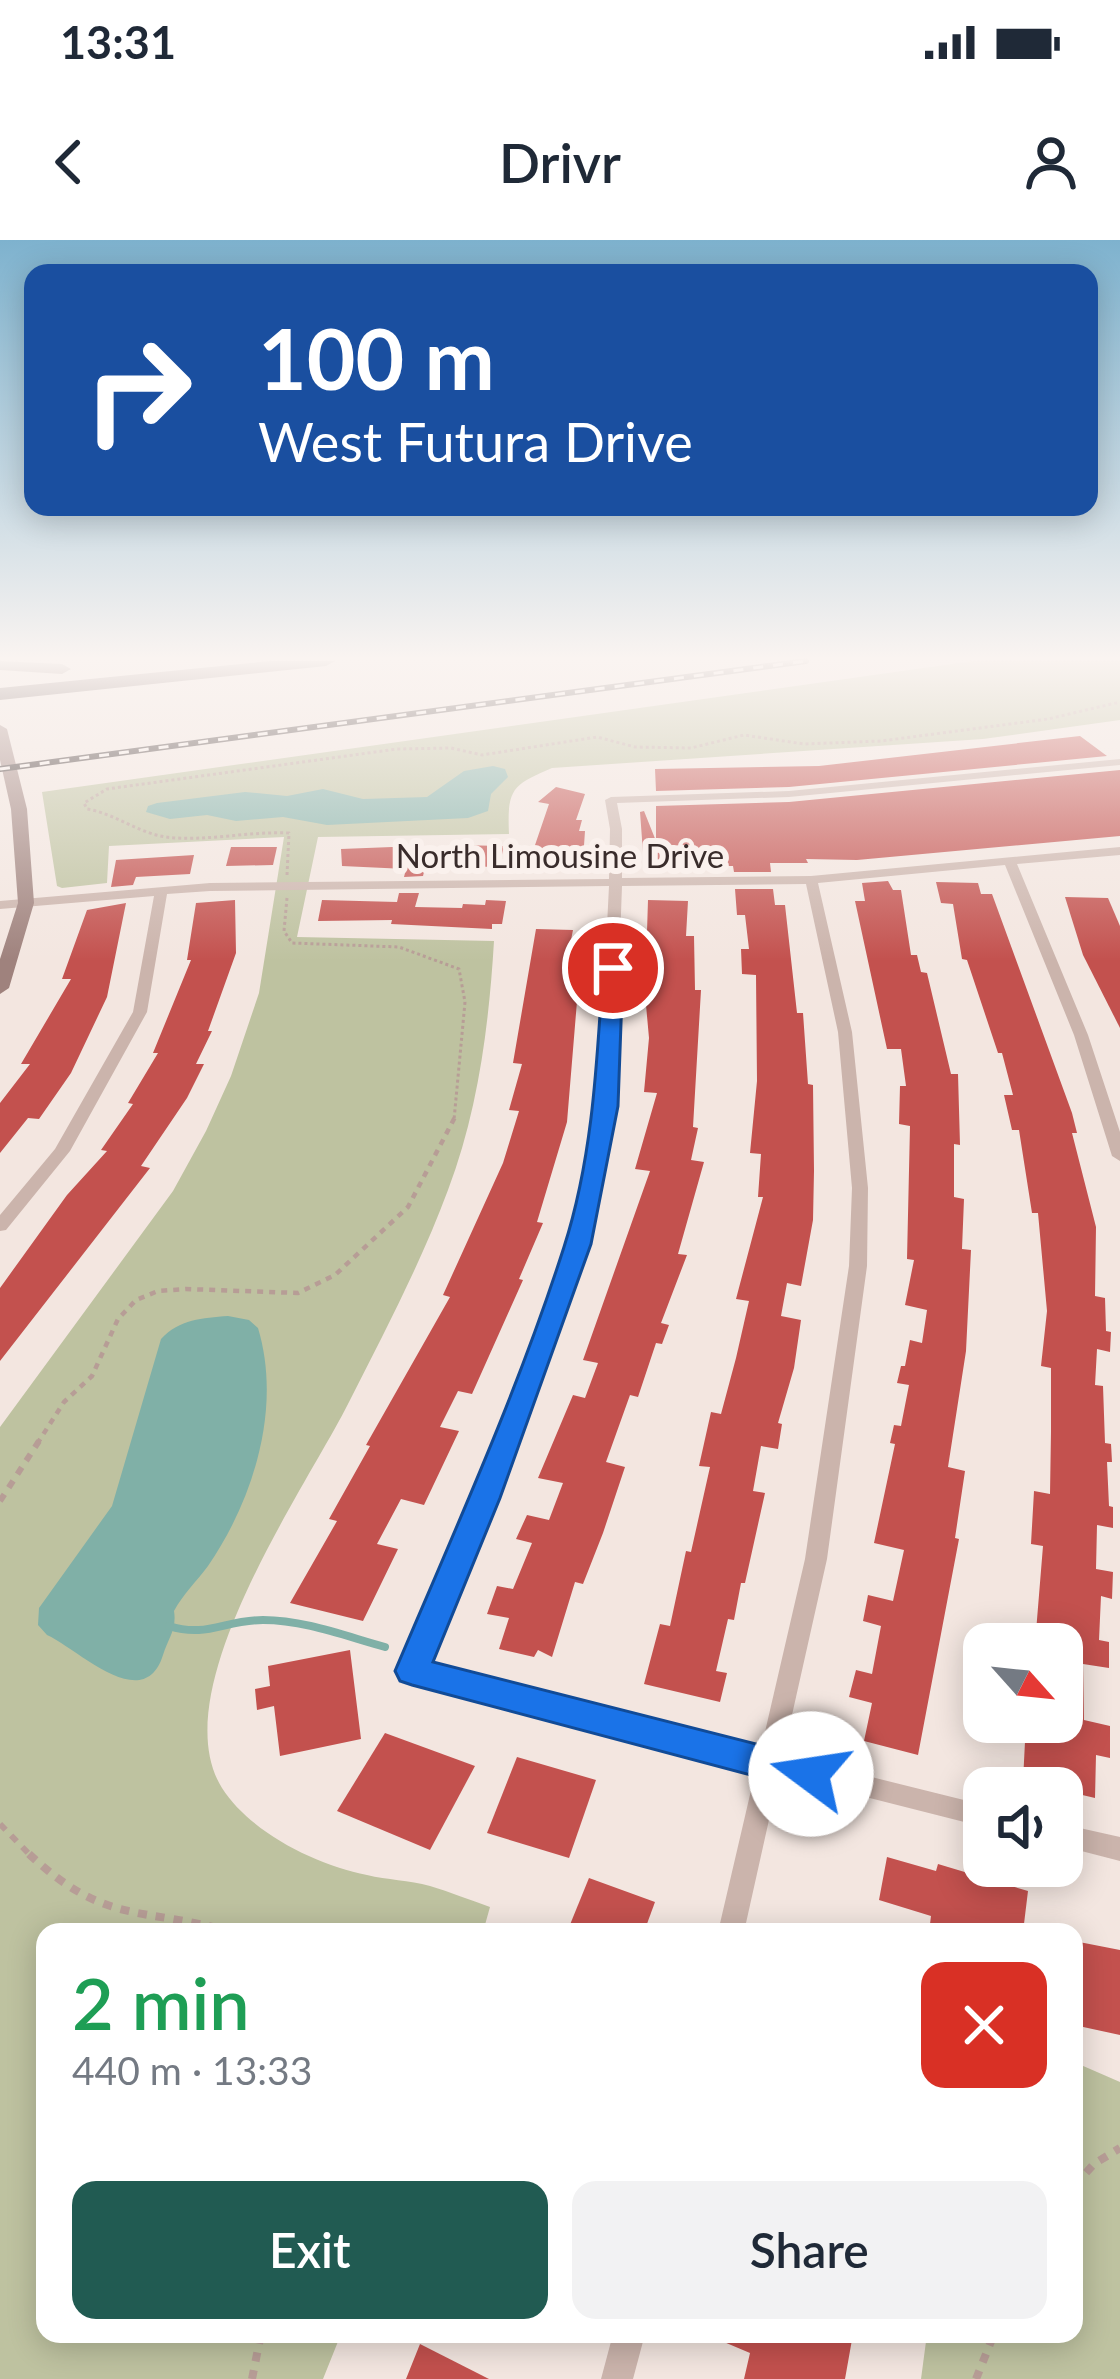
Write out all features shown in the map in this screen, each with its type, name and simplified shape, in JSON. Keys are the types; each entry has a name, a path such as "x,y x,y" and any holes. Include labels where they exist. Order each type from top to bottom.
{"main road":[{"path":"0,988 26,903 19,809 8,761"},
{"path":"0,812 19,809"}],"street":[{"path":"963,1811 412,1671 484,1498 578,1244 606,1106 616,884 611,800 789,794 1120,763"},
{"name":"North Limousine Drive","path":"0,905 286,885 811,880 1120,850"},
{"path":"1010,863 1081,1035 1120,1156"},
{"path":"733,1923 816,1559 858,1266 860,1188 845,1032 811,880"},
{"path":"0,1226 62,1150 140,1012 160,891"},
{"path":"1083,1840 1120,1849"},
{"path":"617,2379 627,2343"}],"path":[{"path":"0,1501 64,1402 92,1376 118,1319 136,1300 158,1291 187,1289 298,1293 335,1275 408,1208 455,1118 465,1002 459,969 399,947 292,943 284,932 289,833 249,831 169,838 140,830 113,814 87,809 84,803 107,789 311,761"},
{"path":"0,1824 38,1864 81,1898 132,1915 206,1923"},
{"path":"1083,2176 1120,2148"},
{"path":"252,2379 259,2343"},
{"path":"976,2379 990,2343"}],"green space":[{"path":"264,761 659,761 552,768 528,779 511,798 509,834 318,837 297,937 494,941 485,1036 467,1130 426,1245 348,1404 273,1538 224,1647 210,1700 208,1748 222,1788 234,1804 286,1845 347,1870 430,1886 490,1907 486,1923 36,1923 36,2343 337,2343 323,2379 0,2379 0,1427 173,1191 206,1131 231,1076 259,993 284,837 109,846 107,883 62,888 57,886 42,792"},
{"path":"1083,2066 1120,2082 1120,2379 921,2379 926,2343 1083,2343"}],"water":[{"path":"505,769 508,777 491,794 488,811 468,818 327,825 283,817 170,819 146,812 157,803 245,792 287,796 323,789 363,799 427,797 464,771"},
{"path":"228,1316 249,1320 258,1328 265,1358 267,1389 259,1452 239,1512 208,1566 174,1611 172,1634 154,1672 141,1680 126,1679 47,1635 38,1625 39,1608 112,1506 161,1339 184,1323"}],"building":[{"path":"864,761 1058,761 789,787 656,791 655,769"},
{"path":"1120,770 1120,836 857,860 806,859 808,863 770,863 771,872 734,872 733,866 644,866 640,812 644,811 656,841 656,806 789,802"},
{"path":"556,787 585,794 576,820 582,820 579,831 585,831 583,860 573,860 572,868 539,868 542,848 534,848 549,804 538,802"},
{"path":"455,845 504,846 499,867 450,866"},
{"path":"231,847 277,847 273,865 226,866"},
{"path":"341,849 442,850 435,868 425,868 423,876 404,877 406,869 342,866"},
{"path":"194,855 190,874 136,877 133,885 111,887 116,860"},
{"path":"888,881 893,890 901,890 911,955 917,955 921,972 927,973 951,1074 958,1074 960,1145 954,1144 954,1197 964,1199 962,1249 971,1250 966,1351 948,1467 965,1471 955,1538 959,1539 918,1755 864,1741 872,1703 849,1697 856,1670 872,1674 881,1626 863,1621 868,1595 893,1601 904,1550 874,1543 895,1444 890,1443 894,1425 901,1426 909,1385 897,1383 910,1340 922,1343 927,1310 905,1305 914,1260 907,1259 910,1126 899,1124 900,1086 906,1086 901,1049 887,1049 855,901 865,901 862,883"},
{"path":"936,882 978,883 981,894 992,894 1077,1133 1072,1133 1096,1227 1095,1296 1105,1298 1106,1331 1111,1332 1110,1352 1097,1349 1095,1385 1103,1386 1105,1443 1111,1444 1112,1462 1107,1462 1113,1528 1097,1525 1096,1569 1113,1572 1112,1599 1101,1596 1099,1640 1109,1642 1109,1668 1083,1664 1083,1623 1037,1623 1043,1546 1031,1544 1034,1491 1050,1494 1051,1432 1051,1368 1041,1366 1047,1311 1038,1213 1032,1213 1019,1130 1012,1130 1004,1095 1013,1095 1002,1053 998,1053 967,960 962,959 953,904 941,903"},
{"path":"735,889 773,889 775,905 785,905 797,1013 803,1013 808,1084 813,1085 814,1171 813,1220 801,1286 787,1283 781,1316 801,1320 794,1368 778,1423 782,1424 778,1449 761,1446 753,1491 765,1493 745,1583 741,1583 734,1620 728,1619 716,1671 727,1673 720,1702 644,1684 660,1624 670,1626 686,1551 691,1552 710,1467 699,1466 711,1412 721,1414 736,1358 749,1301 736,1299 763,1197 758,1197 761,1154 750,1153 757,1081 756,975 742,974 741,949 749,949 745,915 737,915"},
{"path":"399,893 419,893 415,907 462,908 463,904 485,905 486,900 506,901 502,924 492,924 492,929 391,924 392,920 318,921 322,900 397,902"},
{"path":"1065,897 1108,898 1120,926 1120,1028 1083,955"},
{"path":"235,900 236,953 208,1031 212,1031 196,1064 204,1064 187,1098 141,1166 150,1168 0,1361 0,1288 67,1195 107,1151 101,1150 133,1104 128,1103 158,1053 153,1053 191,960 187,960 196,903"},
{"path":"648,900 688,901 686,936 694,936 695,990 701,990 693,1127 698,1128 691,1160 704,1162 678,1254 687,1255 661,1323 669,1325 662,1344 656,1343 638,1397 630,1395 606,1462 625,1467 603,1533 583,1584 575,1582 552,1657 538,1650 534,1657 499,1649 509,1618 487,1614 497,1586 513,1589 532,1543 516,1539 527,1515 549,1520 563,1483 538,1478 573,1395 585,1398 598,1363 583,1360 650,1171 635,1169 657,1093 644,1092 649,1038 646,1005 654,963 646,963"},
{"path":"126,903 107,997 71,1073 39,1119 28,1118 0,1153 0,1103 30,1064 21,1064 71,979 62,979 87,910"},
{"path":"536,929 573,930 571,940 582,941 567,1122 537,1222 543,1223 519,1279 523,1280 472,1394 458,1391 440,1427 459,1431 424,1505 401,1499 377,1544 398,1549 363,1621 290,1603 337,1521 329,1519 370,1446 366,1445 450,1297 443,1295 503,1163 519,1111 509,1110 522,1064 513,1063"},
{"path":"350,1650 361,1739 280,1756 274,1706 257,1710 255,1689 270,1686 268,1666"},
{"path":"1083,1664 1084,1720 1110,1726 1110,1758 1096,1755 1095,1798 1083,1795 1083,1767 1024,1767 1025,1743 1083,1743"},
{"path":"385,1733 475,1766 430,1850 337,1811"},
{"path":"517,1757 596,1780 569,1858 487,1833"},
{"path":"887,1857 936,1871 938,1864 963,1872 963,1887 1028,1891 1024,1923 930,1923 931,1916 879,1900"},
{"path":"589,1878 655,1902 647,1923 571,1923"},
{"path":"1083,1943 1120,1950 1120,2035 1083,2027"},
{"path":"726,2343 851,2343 845,2379 744,2379 750,2353"},
{"path":"420,2344 489,2379 406,2379"}],"waterway":[{"path":"169,1626 194,1630 278,1621 385,1647"}],"railway":[{"path":"0,769 61,761"}],"route":[{"path":"613,968 606,1106 578,1244 484,1498 412,1671 811,1774"}]}
